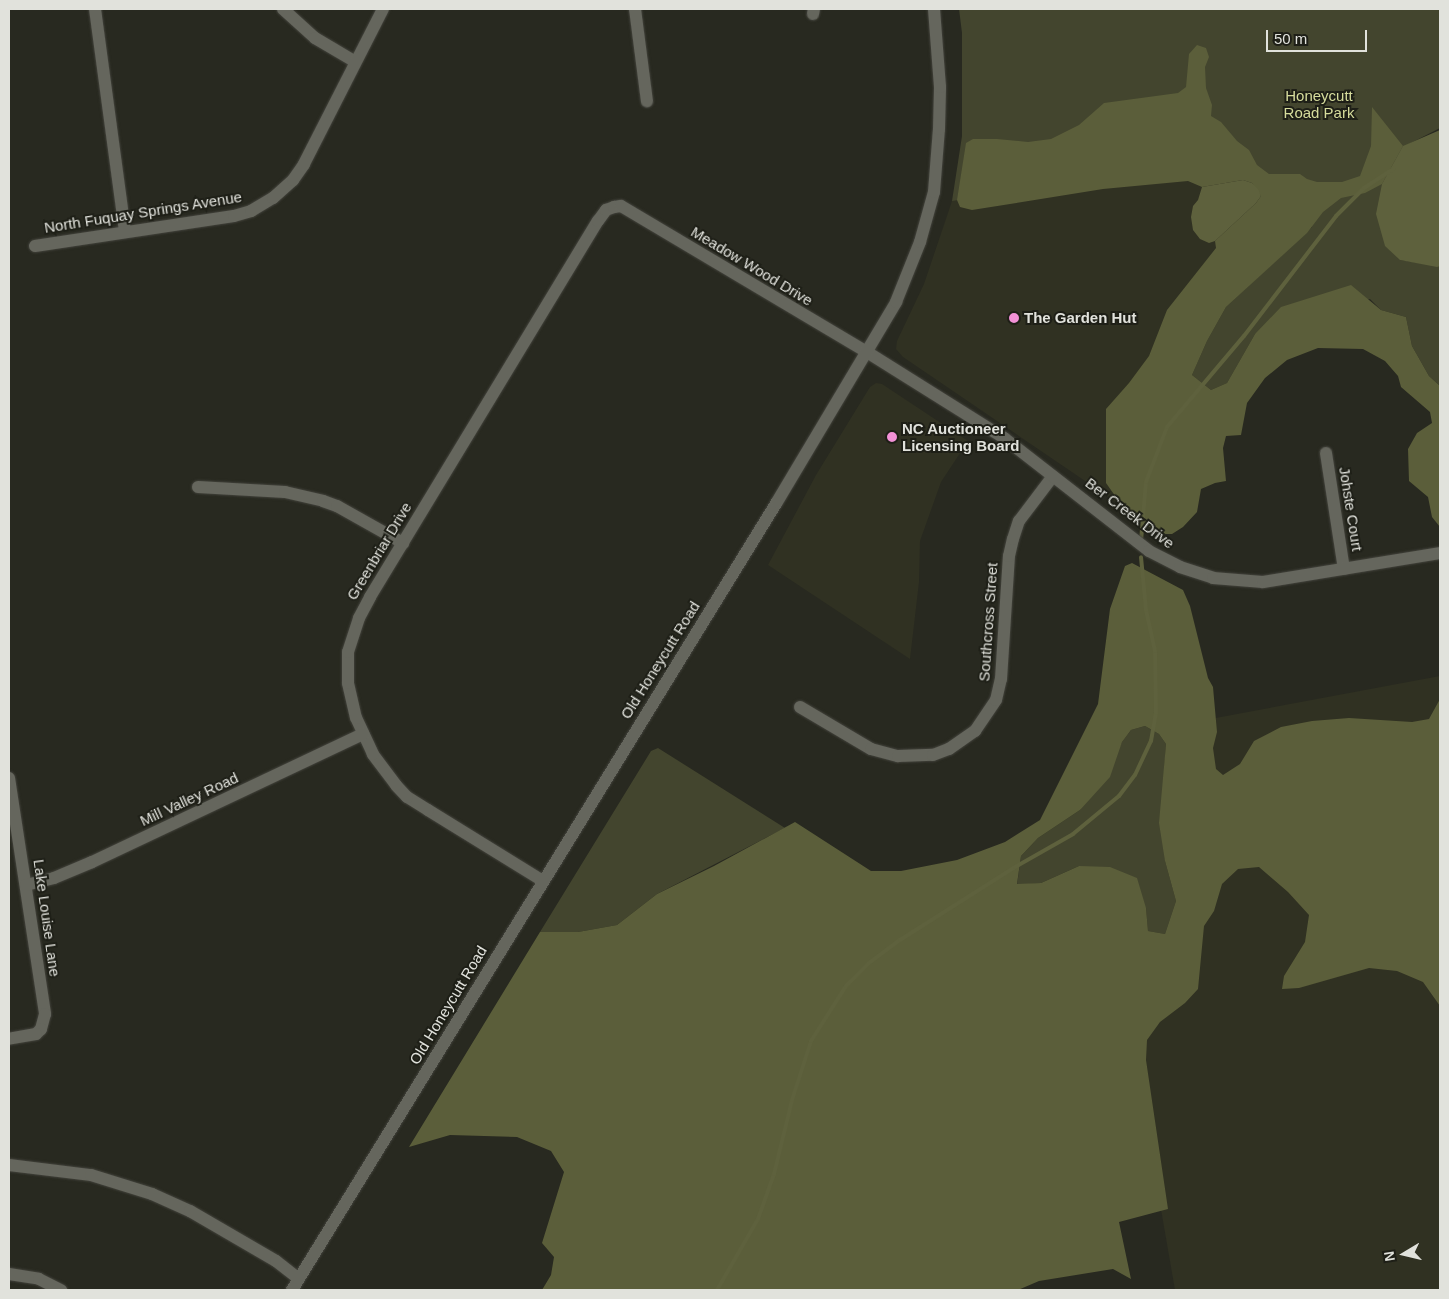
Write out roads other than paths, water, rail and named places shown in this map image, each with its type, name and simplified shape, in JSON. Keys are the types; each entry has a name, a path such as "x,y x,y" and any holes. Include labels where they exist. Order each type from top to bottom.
{"street":[{"path":"95,9 125,231"},
{"path":"284,9 315,38 354,61"},
{"name":"North Fuquay Springs Avenue","path":"35,246 234,216 251,211 273,198 293,180 304,164 354,61 383,9"},
{"path":"635,9 647,101"},
{"name":"Old Honeycutt Road","path":"292,1290 777,502 896,302 913,262 934,192 940,87 934,9"},
{"name":"Meadow Wood Drive","path":"621,206 867,352"},
{"name":"Greenbriar Drive","path":"543,881 407,797 384,770 363,734 349,690 348,652 359,618 598,221 606,210 621,206"},
{"name":"Ber Creek Drive","path":"867,352 1004,438 1150,551 1164,560 1196,573 1229,580 1263,582 1440,553"},
{"name":"Johste Court","path":"1326,454 1344,569"},
{"name":"Southcross Street","path":"800,707 871,749 898,756 933,755 949,749 975,731 996,700 1001,679 1009,556 1013,539 1019,521 1053,476"},
{"path":"198,487 285,492 323,501 344,510 403,543"},
{"name":"Mill Valley Road","path":"26,885 54,878 92,862 363,734"},
{"name":"Lake Louise Lane","path":"9,778 45,1014 41,1029 36,1034 9,1038"},
{"path":"9,1165 91,1175 145,1191 190,1211 276,1261 299,1279"},
{"path":"9,1274 39,1279 61,1290"}],"waterway":[{"path":"1141,541 1146,482 1167,427 1244,336 1336,216 1364,188 1393,169"},
{"path":"717,1290 758,1219 774,1174 792,1100 811,1041 846,986 869,963 900,940 1015,867 1073,834 1119,796 1135,775 1151,741 1156,713 1155,651 1146,610 1141,557"}],"place":[{"name":"The Garden Hut","path":"1014,318"},
{"name":"NC Auctioneer Licensing Board","path":"892,437"}],"park label":[{"name":"Honeycutt Road Park","path":"1319,104"}]}
